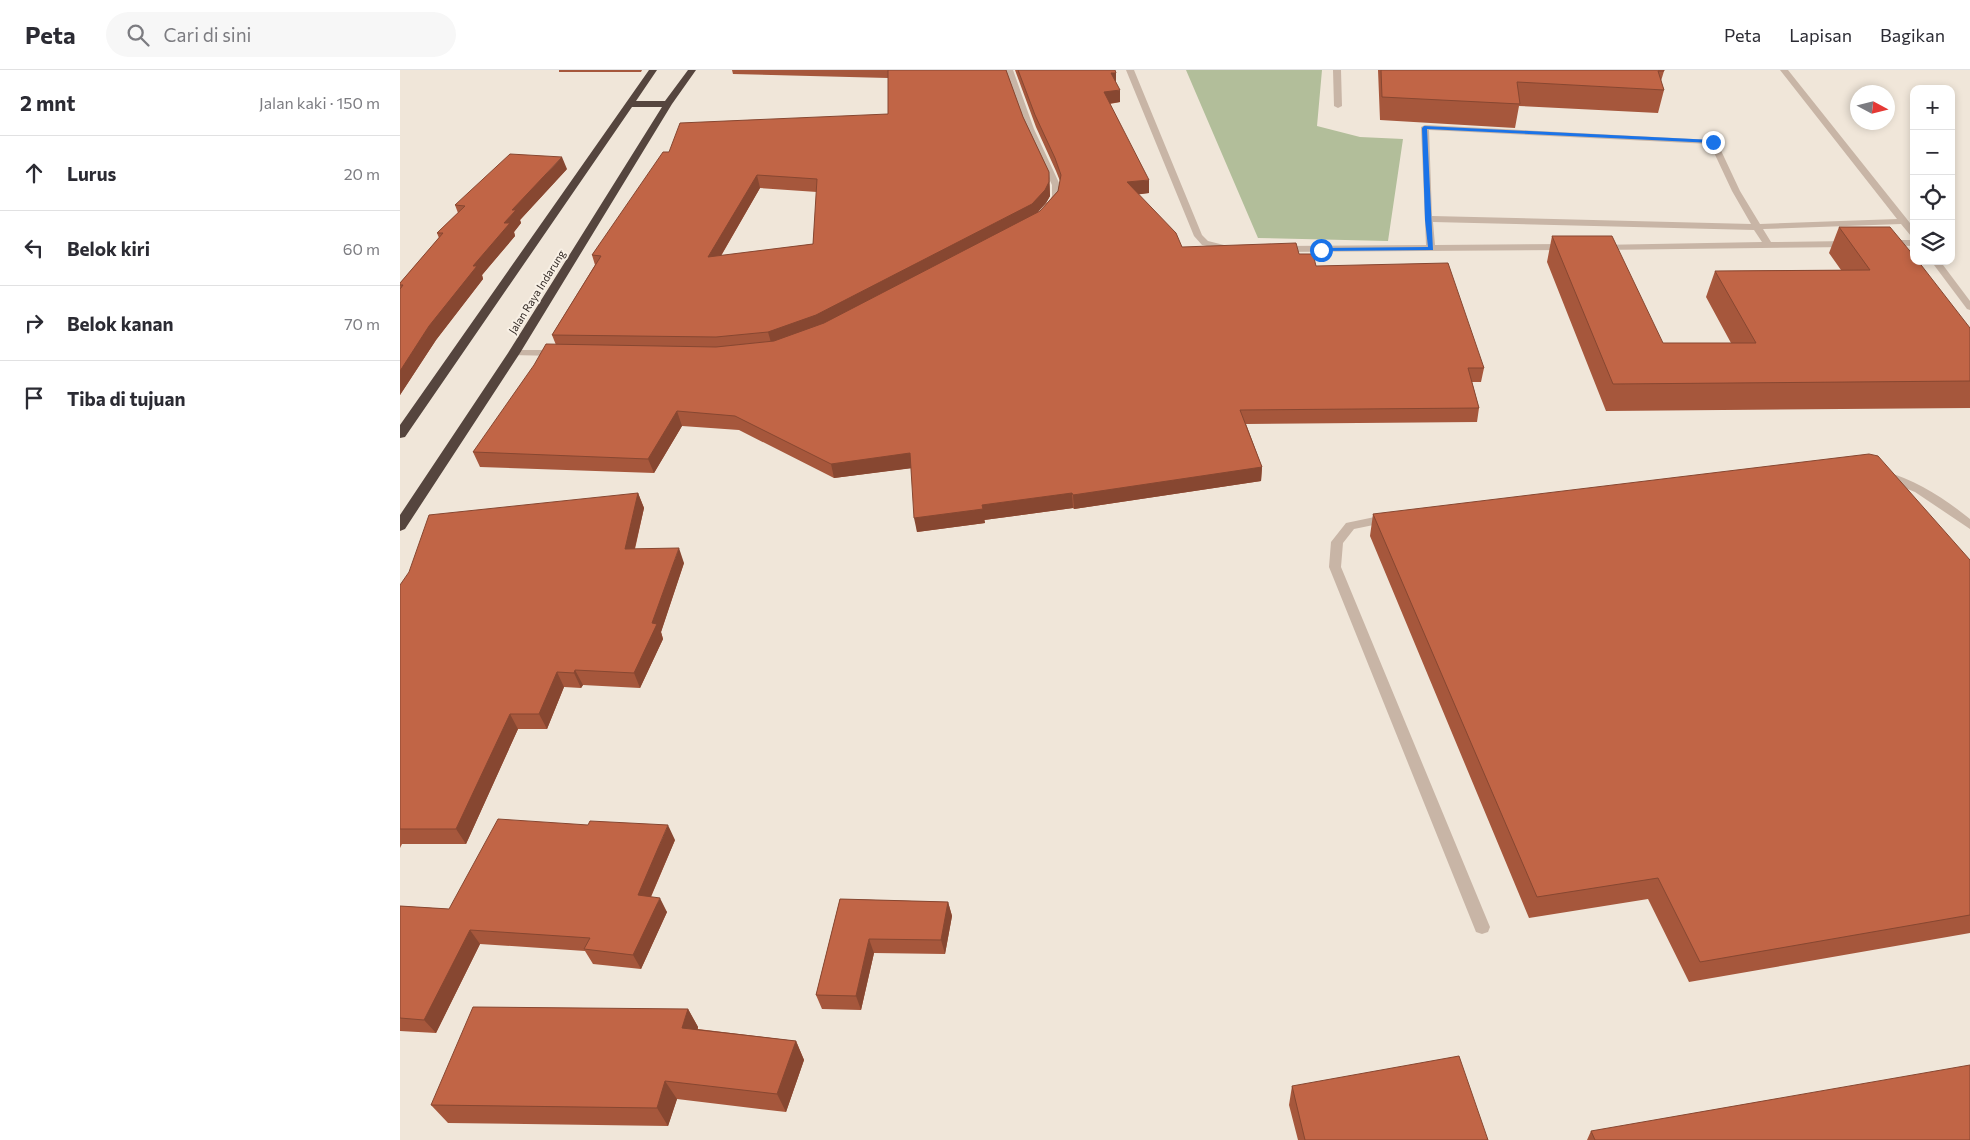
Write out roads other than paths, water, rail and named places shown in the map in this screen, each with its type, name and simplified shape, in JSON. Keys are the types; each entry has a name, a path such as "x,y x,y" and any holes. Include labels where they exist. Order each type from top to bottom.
{"highway":[{"path":"400,434 653,70"},
{"name":"Jalan Raya Indarung","path":"400,526 514,353 668,104 692,70"},
{"path":"628,104 668,104"}],"street":[{"path":"1009,70 1030,129 1056,185 1056,196 1046,213"},
{"path":"1130,70 1198,236 1205,243 1215,247 1237,249"},
{"path":"1337,70 1338,106"},
{"path":"1784,70 1910,229"},
{"path":"1431,249 1424,128 1713,142 1736,191 1768,245"},
{"path":"1428,220 1757,226 1904,221"},
{"path":"1875,244 1910,243"},
{"path":"1275,249 1855,244"},
{"path":"1937,265 1970,308"},
{"path":"514,353 573,354"},
{"path":"1875,472 1922,490 1952,509 1970,525"},
{"path":"1400,516 1350,526 1337,542 1335,567 1482,927"}]}
